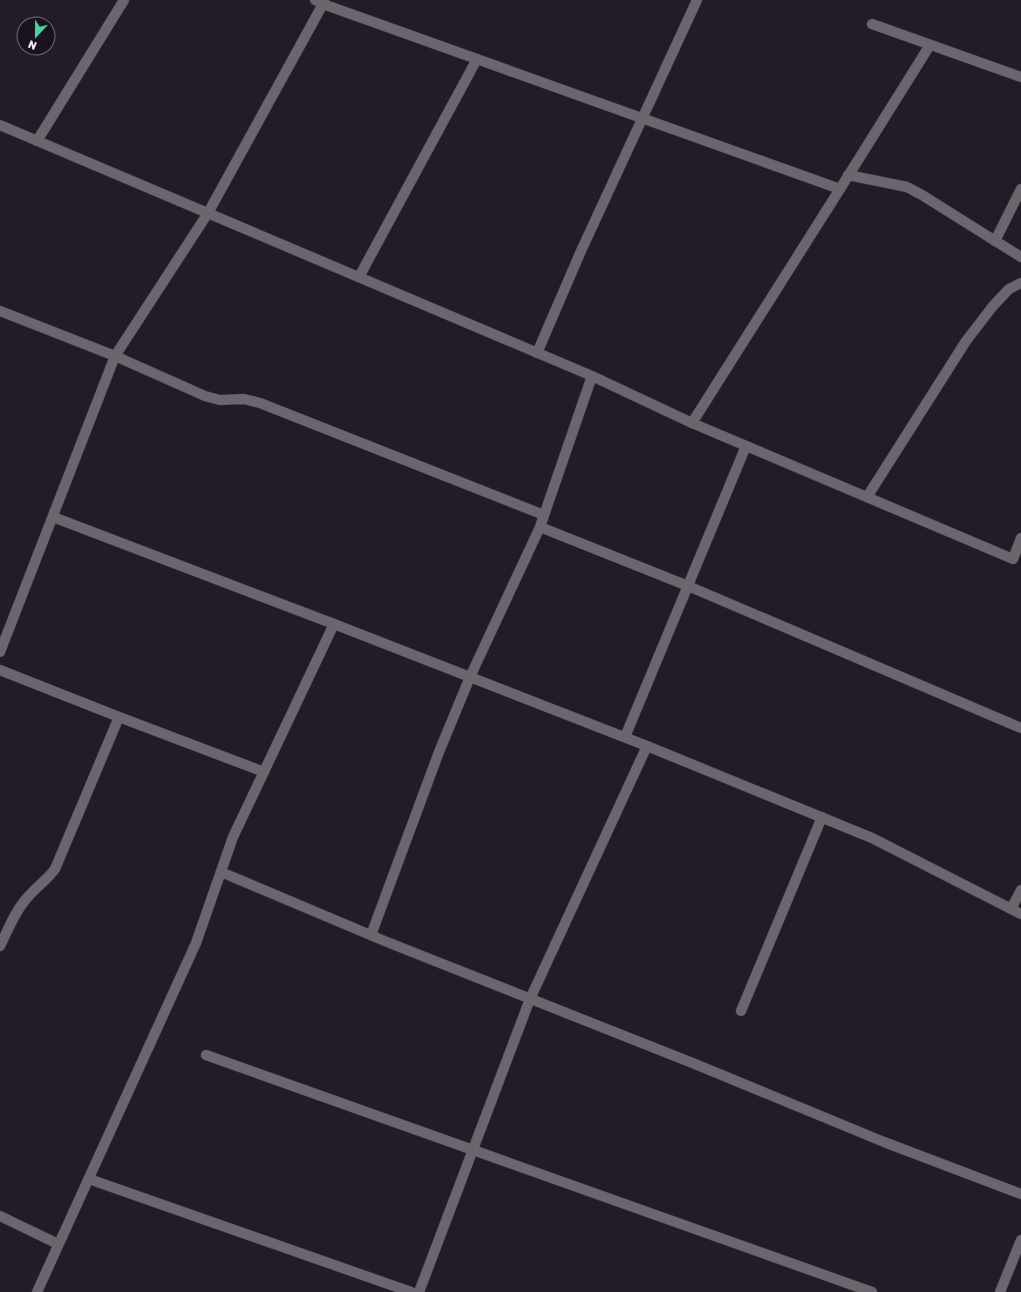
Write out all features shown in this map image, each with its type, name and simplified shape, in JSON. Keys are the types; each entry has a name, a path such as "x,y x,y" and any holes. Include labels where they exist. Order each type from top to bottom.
{"street":[{"path":"37,141 124,0"},
{"path":"537,353 580,252 697,0"},
{"path":"0,652 115,356 208,213 321,1 477,59 840,189"},
{"path":"872,24 1021,77"},
{"path":"692,423 930,45"},
{"path":"359,277 477,59"},
{"path":"0,125 592,376 692,423 1017,562 1021,538"},
{"path":"848,175 907,188 922,195 1021,257"},
{"path":"995,241 1021,189"},
{"path":"867,497 966,341 993,306 1010,289 1021,283"},
{"path":"0,311 115,356 205,396 220,400 244,399 260,403 544,515"},
{"path":"371,935 436,759 470,677 540,527 592,376"},
{"path":"626,737 746,446"},
{"path":"53,517 626,737 822,817 872,838 1021,914"},
{"path":"540,527 688,586 1021,728"},
{"path":"37,1292 196,943 233,837 334,624"},
{"path":"0,670 264,772"},
{"path":"0,946 26,898 49,878 55,869 119,717"},
{"path":"419,1292 530,999 647,746"},
{"path":"741,1011 822,817"},
{"path":"221,872 371,935 702,1067 884,1142 1021,1194"},
{"path":"1011,909 1021,890"},
{"path":"206,1055 872,1292"},
{"path":"89,1179 411,1292"},
{"path":"0,1216 58,1244"},
{"path":"1000,1292 1021,1240"}]}
